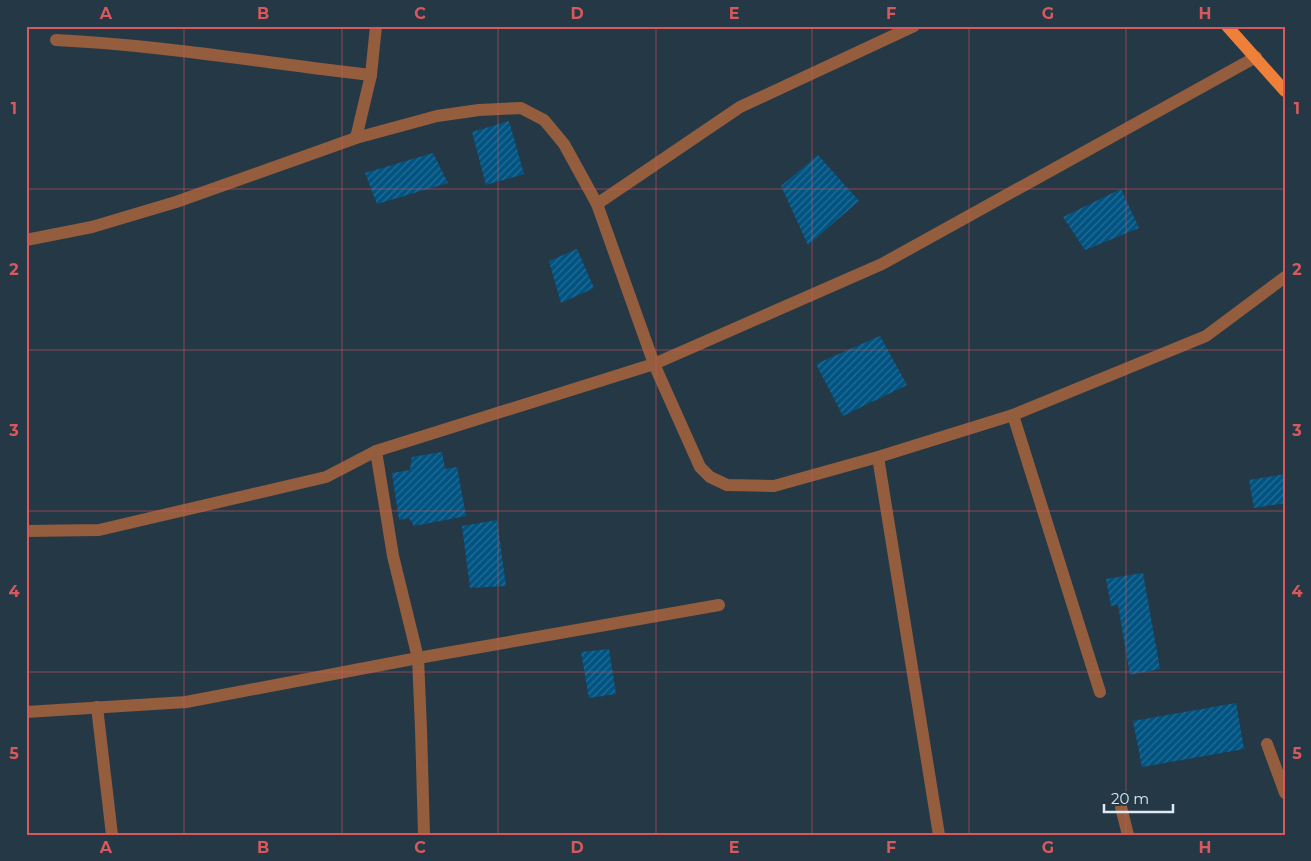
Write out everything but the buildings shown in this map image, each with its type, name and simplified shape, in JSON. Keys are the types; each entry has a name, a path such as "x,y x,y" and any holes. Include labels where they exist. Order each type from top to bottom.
{"main road":[{"path":"1227,26 1285,91"}],"street":[{"path":"356,138 371,76 376,26"},
{"path":"598,204 740,108 914,26"},
{"path":"56,40 150,48 371,76"},
{"path":"26,531 99,530 326,477 376,451 654,364 882,264 1256,58"},
{"path":"26,240 92,227 157,208 356,138 437,116 479,110 521,108 544,120 564,144 598,204 654,364 700,468 710,478 727,485 774,486 878,457 1014,415 1206,336 1285,277"},
{"path":"1014,415 1100,692"},
{"path":"376,451 393,556 418,658 424,835"},
{"path":"878,457 939,835"},
{"path":"26,712 186,702 418,658 719,605"},
{"path":"97,707 112,835"},
{"path":"1267,744 1285,793"},
{"path":"1121,807 1128,835"}]}
